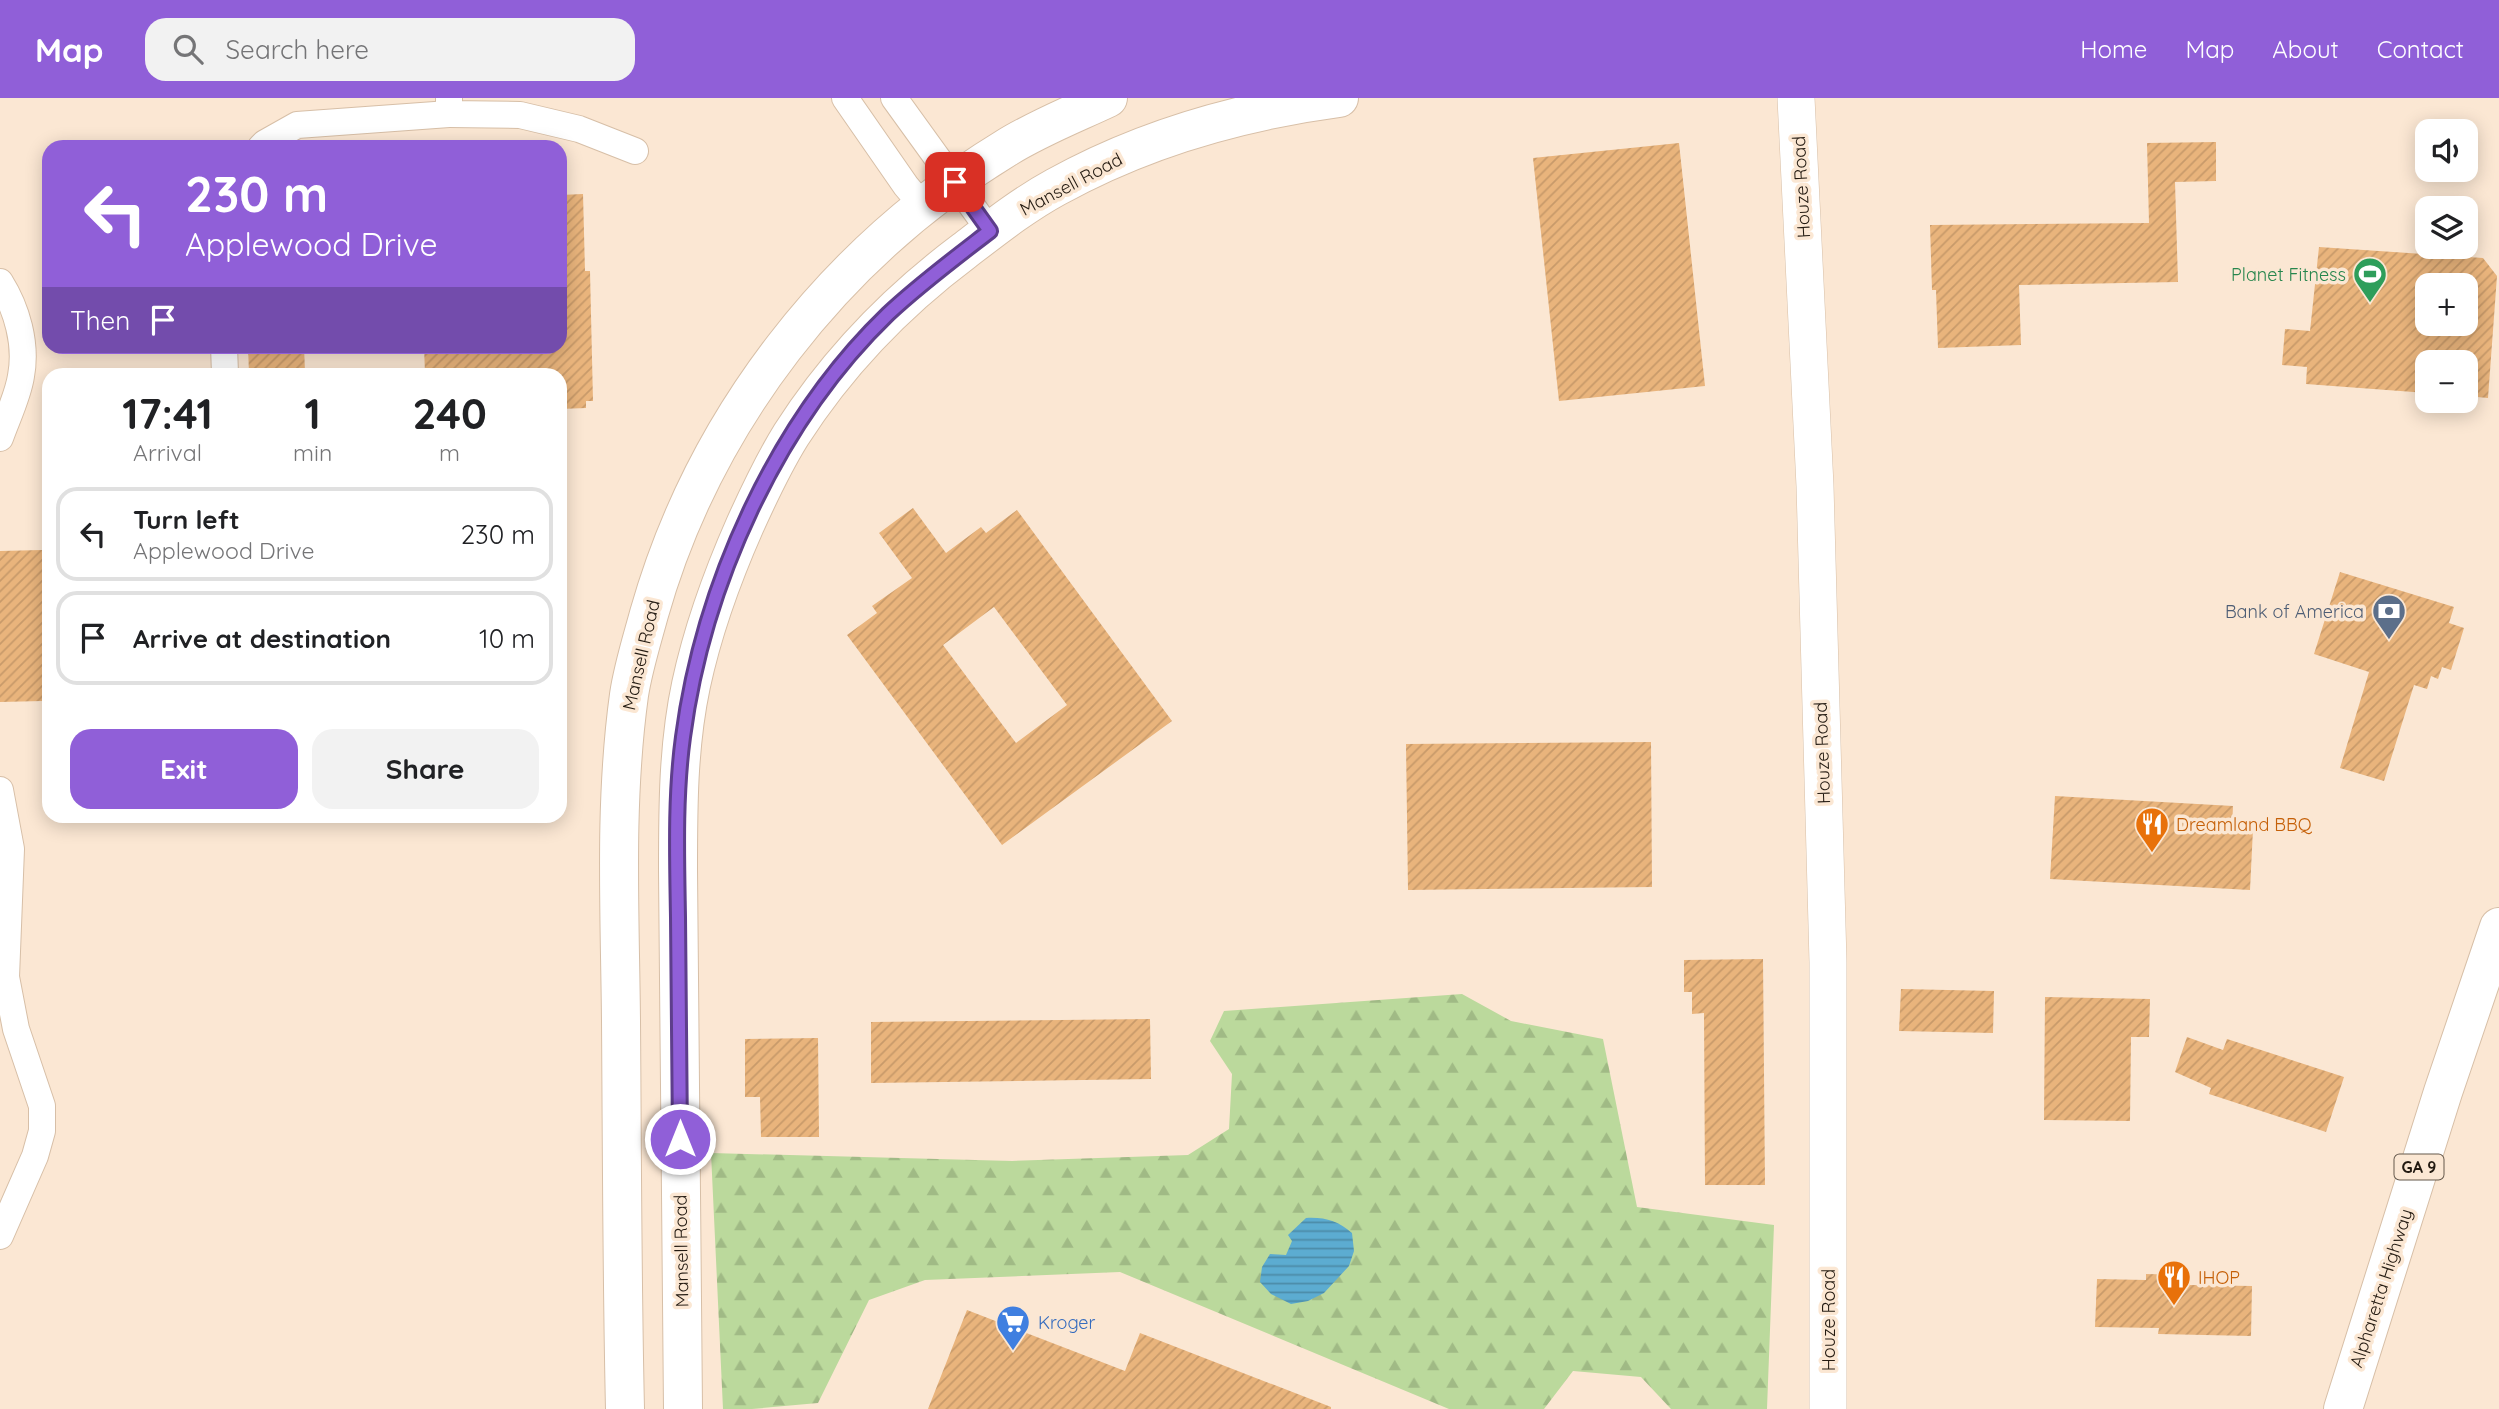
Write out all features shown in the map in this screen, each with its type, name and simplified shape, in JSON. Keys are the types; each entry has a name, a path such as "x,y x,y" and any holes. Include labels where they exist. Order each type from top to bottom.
{"main road":[{"name":"Mansell Road","path":"625,1409 620,798 630,690 660,576 693,493 720,442 778,354 814,309 863,257 955,182 1007,147 1108,98"},
{"name":"Mansell Road","path":"683,1409 678,797 683,739 703,634 729,562 766,479 790,436 821,392 888,314 926,279 990,231 1056,187 1156,142 1254,112 1339,98"},
{"path":"675,538 729,562"},
{"name":"Alpharetta Highway","path":"2343,1409 2443,1092 2499,927"}],"street":[{"path":"845,98 923,206"},
{"path":"894,98 990,231"},
{"name":"Houze Road","path":"1796,98 1815,500 1828,962 1828,1409"},
{"path":"269,140 297,125 449,106 520,115 579,129 635,151"},
{"path":"0,282 11,300 21,335 21,376 0,438"},
{"path":"0,790 11,849 6,977 16,1029 41,1106 42,1131 35,1156 0,1236"}],"green space":[{"path":"1462,994 1511,1021 1603,1039 1637,1207 1774,1225 1767,1409 1671,1409 1641,1377 1573,1371 1544,1409 1449,1409 1120,1272 925,1280 869,1300 818,1403 723,1409 711,1153 1012,1161 1188,1155 1229,1129 1232,1074 1210,1041 1224,1011"}],"water":[{"path":"1306,1218 1331,1221 1347,1229 1352,1233 1354,1251 1349,1266 1324,1293 1308,1301 1291,1304 1271,1294 1260,1282 1262,1267 1270,1254 1286,1255 1292,1241 1288,1235"}],"building":[{"path":"2216,142 2216,181 2175,182 2178,282 2019,285 2021,345 1938,348 1936,290 1932,290 1930,225 2149,223 2147,143"},
{"path":"1679,143 1705,386 1559,401 1533,158"},
{"path":"583,194 585,271 590,271 593,401 586,401 586,408 567,409 567,368 425,368 424,354 567,354 567,195"},
{"name":"Planet Fitness","path":"2319,247 2415,253 2415,259 2483,258 2497,276 2488,398 2478,397 2478,350 2415,350 2415,392 2306,384 2307,367 2282,365 2285,329 2310,331"},
{"path":"248,354 304,354 305,368 249,368"},
{"path":"913,508 946,553 981,527 986,533 1017,510 1172,721 1002,845 847,635 877,613 872,606 912,578 879,533","holes":["994,607 1067,705 1016,743 943,645"]},
{"path":"42,550 42,701 0,702 0,551"},
{"name":"Bank of America","path":"2340,572 2454,607 2449,623 2464,628 2451,670 2442,667 2438,679 2431,676 2427,689 2414,685 2384,781 2340,768 2369,672 2314,654"},
{"path":"1651,742 1652,887 1408,890 1406,744"},
{"name":"Dreamland BBQ","path":"2055,796 2233,806 2232,828 2253,829 2250,890 2050,879"},
{"path":"1763,959 1765,1185 1705,1185 1704,1013 1692,1014 1692,992 1684,992 1684,960"},
{"path":"1901,989 1994,991 1993,1033 1899,1031"},
{"path":"2045,997 2150,999 2149,1037 2131,1037 2130,1121 2044,1120"},
{"path":"1150,1019 1151,1079 871,1083 871,1022"},
{"path":"2187,1037 2223,1050 2227,1039 2344,1077 2326,1132 2209,1094 2211,1088 2175,1072"},
{"path":"818,1038 819,1137 761,1137 760,1097 745,1097 745,1039"},
{"name":"IHOP","path":"2146,1274 2190,1275 2190,1285 2252,1286 2251,1336 2158,1334 2159,1328 2095,1327 2097,1279 2146,1280"},
{"name":"Kroger","path":"967,1310 1125,1371 1140,1333 1331,1409 928,1409"}],"place":[{"name":"Planet Fitness","path":"2370,304"},
{"name":"Bank of America","path":"2389,641"},
{"name":"Dreamland BBQ","path":"2152,854"},
{"name":"IHOP","path":"2174,1307"},
{"name":"Kroger","path":"1013,1352"}],"route":[{"path":"680,1139 678,797 691,686 703,634 720,581 766,479 790,436 821,392 888,314 926,279 990,231 955,182"}]}
